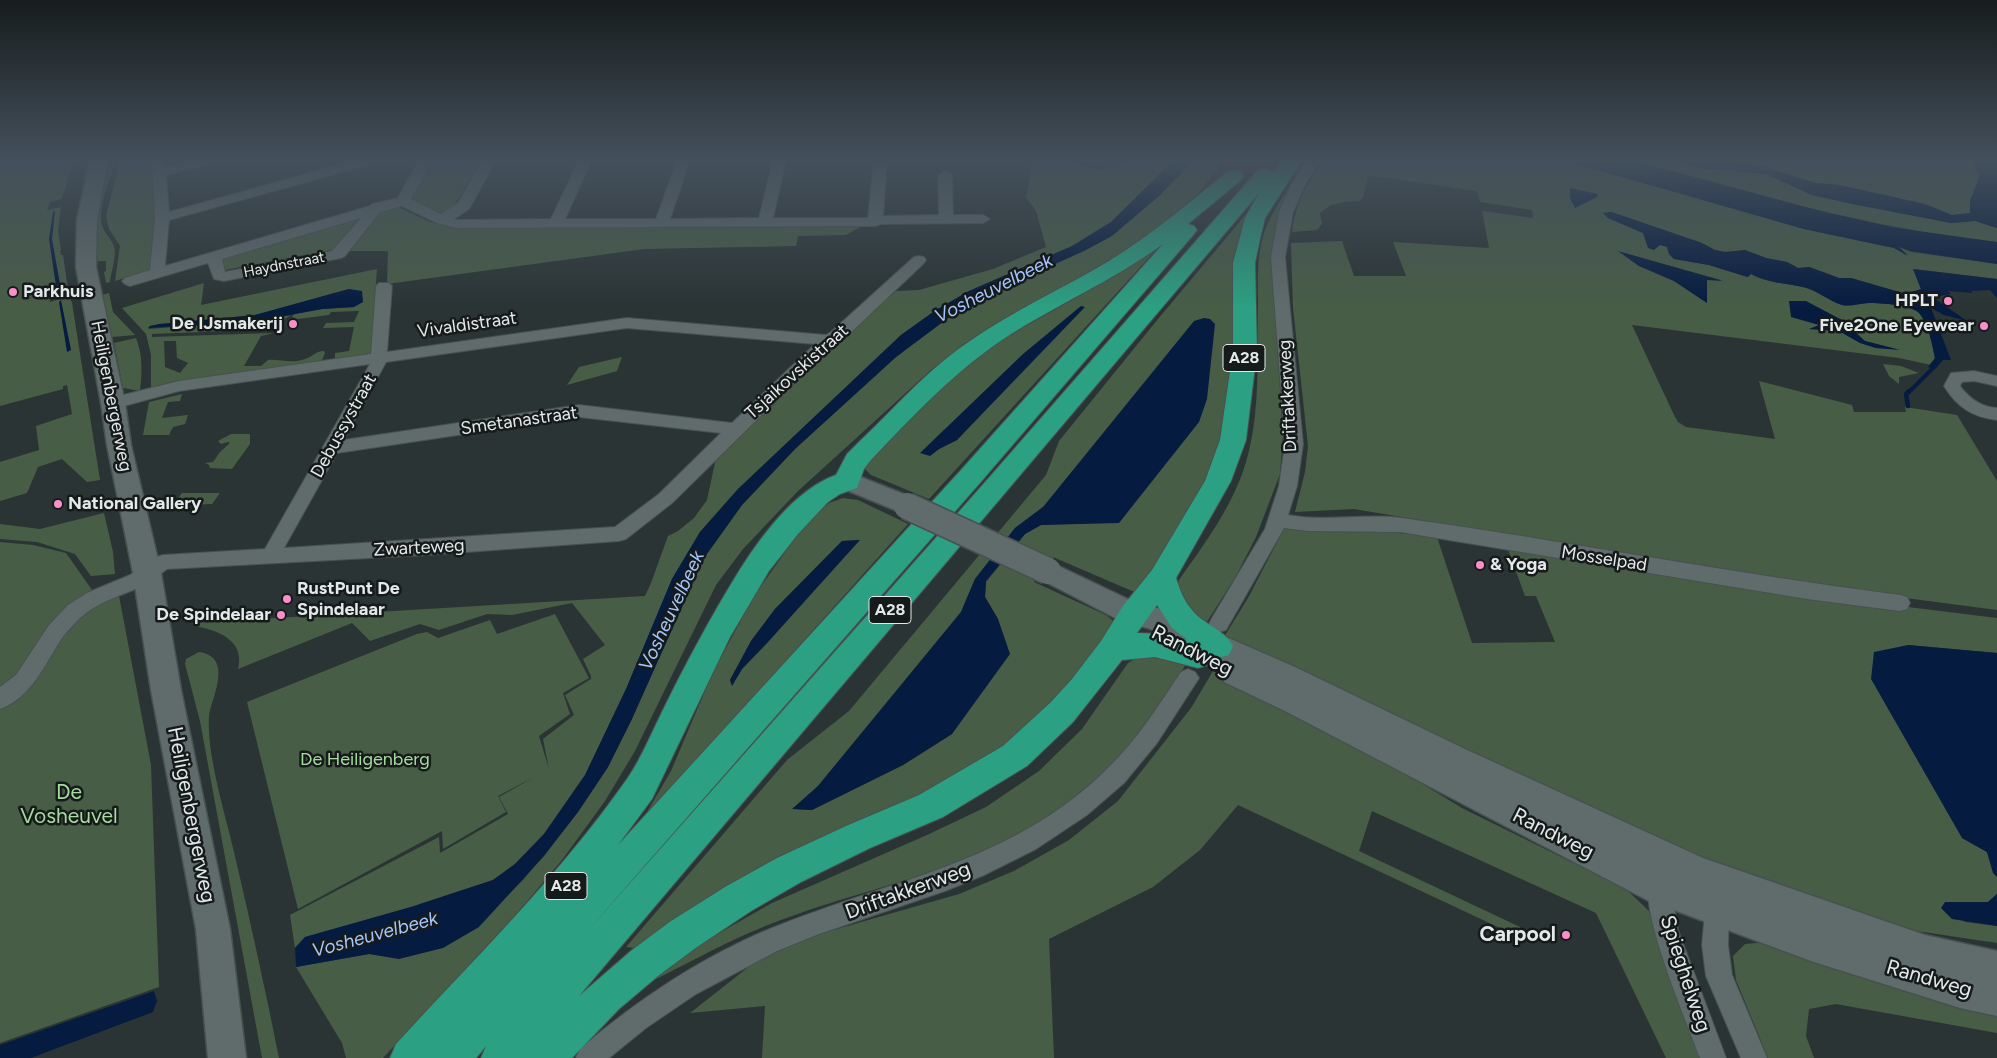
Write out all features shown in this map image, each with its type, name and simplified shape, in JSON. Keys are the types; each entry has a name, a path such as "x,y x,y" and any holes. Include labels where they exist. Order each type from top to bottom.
{"highway":[{"name":"A28","path":"410,1058 574,877 640,788 718,631 759,564 788,527 819,495 831,487 848,481 852,466 863,453 918,398 974,348 1022,317 1085,285 1136,254 1190,209"},
{"name":"A28","path":"450,1058 964,484 1204,209"},
{"name":"A28","path":"501,1058 1236,209"},
{"name":"A28","path":"545,1058 606,996 645,963 684,934 738,899 789,870 858,836 930,806 1015,756 1062,712 1112,650 1133,614 1162,578 1218,480 1233,440 1245,351 1244,263 1249,238 1255,218 1260,209"},
{"path":"1162,578 1170,602 1206,651"},
{"path":"1112,650 1139,644 1166,645 1206,651"}],"main road":[{"name":"Heiligenbergerweg","path":"89,209 86,260 119,444 147,573 166,690 213,929 227,1058"},
{"name":"Randweg","path":"848,481 1048,571 1133,614 1145,628 1206,651 1696,871 1924,953 1997,969"},
{"name":"Randweg","path":"1206,651 1296,702 1659,889 1811,944 1960,990 1997,998"}],"street":[{"path":"157,273 162,209"},
{"path":"162,218 193,209"},
{"name":"Haydnstraat","path":"130,281 369,209"},
{"name":"Haydnstraat","path":"214,256 216,271 219,276 224,277 336,255 340,253 375,209"},
{"path":"420,209 442,220 457,224 661,224 984,219"},
{"path":"442,220 459,209"},
{"path":"556,223 562,209"},
{"path":"661,224 666,209"},
{"path":"765,223 768,209"},
{"path":"875,221 876,209"},
{"path":"946,209 946,219"},
{"name":"Driftakkerweg","path":"589,1058 618,1032 676,990 723,963 797,930 957,876 1049,830 1104,788 1146,742 1206,651 1274,530 1291,472 1294,444 1278,257 1287,209"},
{"name":"Tsjaikovskistraat","path":"678,487 735,429 828,340 837,336 919,260"},
{"name":"Debussystraat","path":"271,555 378,364 384,286"},
{"name":"Vivaldistraat","path":"113,403 179,386 627,323 828,340"},
{"path":"1997,381 1974,376 1957,377 1952,386 1960,399 1969,405 1986,413 1997,414"},
{"name":"Smetanastraat","path":"332,447 579,411 735,429"},
{"name":"Zwarteweg","path":"147,573 160,564 174,560 425,548 620,534 644,519 678,487"},
{"name":"Mosselpad","path":"1278,520 1296,525 1360,522 1400,525 1807,591 1900,603"},
{"path":"0,700 23,681 38,661 56,631 75,611 94,598 137,580 147,573"},
{"path":"1659,889 1696,871 1717,911"},
{"name":"Spieghelweg","path":"1659,889 1666,930 1713,1058"},
{"name":"Spieghelweg","path":"1717,911 1715,945 1720,976 1754,1058"}],"green space":[{"path":"0,209 61,209 58,231 68,289 49,294 50,302 69,296 72,303 100,480 87,482 62,459 38,467 27,493 0,501 0,462 39,450 36,426 72,414 67,385 63,386 63,389 0,406"},
{"path":"98,209 102,209 103,228 113,244 115,252 110,282 106,283 104,272 106,271 106,261 98,261 95,236"},
{"path":"108,209 154,209 153,266 150,270 115,281 120,246 109,229 106,216"},
{"path":"379,209 403,209 430,222 463,227 862,226 846,235 798,236 796,246 644,249 387,284 388,251 348,251"},
{"path":"432,209 450,209 442,213"},
{"name":"De Heiligenberg","path":"1035,209 1124,209 1111,222 1072,246 969,291 936,310 901,335 738,489 700,532 672,579 626,689 585,775 544,834 515,864 493,880 411,907 305,937 295,948 290,915 439,837 440,853 508,814 499,797 534,777 498,796 506,812 443,849 442,831 298,909 247,702 417,634 427,632 438,638 490,620 497,634 555,614 589,678 563,693 570,714 539,736 549,769 543,739 574,715 565,695 591,679 583,659 605,645 572,603 512,615 487,614 439,630 420,624 370,641 352,623 238,669 238,650 233,643 219,633 193,626 192,623 645,596 668,536 678,531 694,518 707,500 716,458 749,422 848,331 896,291 919,290 993,269 1046,247"},
{"path":"1136,209 1179,209 1152,232 1118,255 965,343 931,370 798,491 743,549 716,585 635,751 605,801 562,860 518,912 383,1058 346,1058 342,1043 296,967 369,954 399,958 494,909 524,879 578,812 608,767 631,721 704,558 742,505 795,449 896,357 956,312"},
{"path":"1252,209 1225,431 1212,473 1141,591 1132,591 1053,557 1034,582 1106,615 1117,624 1117,634 1009,754 722,895 634,948 626,947 787,760 849,711 1046,475 1059,441 1158,319","holes":["1043,507 1119,522 1041,525 1025,534 986,582 985,597 998,619 952,734 903,765 812,810 793,809 818,786 961,612 975,579 1015,528"]},
{"path":"1275,209 1281,209 1277,221 1272,266 1283,436 1280,474 1256,537 1235,578 1203,628 1176,589 1179,580 1208,538 1234,494 1251,443 1256,403 1258,361 1259,255 1264,233"},
{"path":"1297,209 1325,209 1320,213 1322,224 1317,230 1292,232"},
{"path":"1528,209 1735,209 1804,229 1894,248 1908,255 1899,247 1911,252 1997,264 1997,279 1913,269 1921,289 1906,294 1851,278 1839,278 1810,267 1798,268 1787,262 1766,258 1745,250 1725,252 1715,250 1702,243 1612,212 1604,213 1608,218 1643,233 1667,247 1669,254 1674,259 1709,265 1747,277 1751,274 1770,281 1803,287 1842,305 1888,304 1911,308 1920,314 1928,330 1933,347 1935,358 1931,365 1899,358 1632,325 1674,415 1678,422 1686,427 1775,439 1759,381 1852,405 1854,412 1906,412 1905,407 1957,415 1997,481 1997,610 1799,584 1354,509 1295,512 1305,472 1308,446 1293,308 1291,243 1342,241 1354,276 1406,276 1393,242 1489,248 1482,211 1533,218 1532,210","holes":["1620,252 1721,280 1707,280 1706,302 1674,281 1639,266","1806,301 1865,341 1896,349 1876,348 1860,343 1839,331 1811,329 1820,325"]},
{"path":"1818,209 1883,209 1951,223 1975,221 1997,228 1997,242 1950,236 1857,219"},
{"path":"1931,209 1970,209 1970,213 1952,215"},
{"path":"367,216 342,248 225,270 219,259 223,256"},
{"path":"1155,251 929,499 871,475 865,469 868,461 966,365 994,344","holes":["1081,306 957,440 930,456 1007,370"]},
{"path":"377,269 371,354 337,360 335,353 349,351 354,327 323,328 326,323 354,322 359,311 331,312 329,315 298,319 292,317 294,314 322,309 354,307 352,290 349,289 255,315 150,326 148,329 258,321 291,315 283,320 276,329 152,334 152,337 274,333 261,336 244,366 261,366 268,360 300,360 318,352 324,351 325,353 322,360 318,363 151,389 151,355 146,334 122,308 204,283 201,305","holes":["164,341 176,341 177,358 188,363 180,373 165,367"]},
{"path":"109,293 113,312 135,335 112,337 102,295"},
{"path":"136,338 141,364 140,391 123,388 114,343"},
{"path":"622,357 617,371 567,385 579,367"},
{"path":"1883,364 1901,366 1919,373 1899,377 1899,384 1889,376"},
{"path":"182,394 180,401 168,402 162,418 188,415 185,424 173,427 169,435 143,435 149,402"},
{"path":"231,434 250,434 250,444 232,469 210,468 205,463 213,462 230,443 221,444 218,441"},
{"path":"182,493 220,493 212,504 164,506 167,502 176,501"},
{"path":"843,498 858,500 908,524 640,824 671,771 713,672 754,596 804,525 829,503","holes":["859,540 742,669 732,685 730,680 751,641 775,609 842,541"]},
{"path":"104,513 113,552 115,574 91,576 75,554 37,542 0,539 0,524 40,529"},
{"path":"1331,527 1437,537 1472,643 1555,642 1536,596 1525,596 1507,547 1810,595 1997,618 1997,653 1908,645 1962,838 1987,852 1993,872 1997,877 1997,894 1988,902 1945,902 1965,922 1997,926 1997,943 1883,926 1684,855 1224,637 1248,598 1284,529"},
{"name":"De Vosheuvel","path":"0,542 33,545 66,553 92,590 116,580 151,765 159,987 0,1043"},
{"path":"199,652 210,655 216,661 218,669 218,679 209,716 212,758 279,1058 262,1058 200,721 185,664 186,659"},
{"path":"1145,653 1186,664 1139,735 1112,768 1081,797 1044,822 1006,843 965,860 797,914 756,930 650,982 698,945 772,903 986,807 1039,771 1082,729 1128,663"},
{"path":"1213,671 1339,733 1462,808 1626,889 1649,911 1700,1058 1666,1058 1596,913 1372,811 1359,851 1520,927 1532,943 1238,805 1200,850 1153,887 1049,939 1054,1058 762,1058 765,1006 690,1013 774,947 959,894 1014,871 1069,840 1118,801 1191,708"},
{"path":"1769,942 1997,1009 1997,1033 1836,1004 1809,1009 1806,1036 1814,1058 1768,1058 1736,980 1733,956 1745,944"}],"water":[{"name":"Vosheuvelbeek","path":"1124,209 1143,209 1112,236 1086,250 985,296 956,312 896,357 795,449 742,505 704,558 631,721 608,767 578,812 544,856 479,927 443,948 399,959 369,954 296,967 295,948 305,937 411,907 493,880 515,864 544,834 585,775 626,689 672,579 700,532 738,489 901,335 936,310 969,291 1072,246 1111,222"},
{"path":"1735,209 1814,209 1896,228 1997,242 1997,264 1911,251 1899,247 1908,256 1894,248 1804,229"},
{"path":"1880,209 1938,209 1952,215 1970,213 1970,209 1997,209 1997,228 1975,221 1951,223"},
{"path":"55,211 52,239 60,284 56,286 49,239 53,212"},
{"path":"1611,212 1702,243 1715,250 1725,252 1745,250 1766,258 1787,262 1798,268 1809,267 1839,278 1851,278 1906,294 1921,289 1913,269 1997,279 1997,298 1990,290 1971,291 1973,293 1948,291 1951,294 1934,297 1967,321 1944,315 1931,308 1951,360 1943,360 1935,369 1928,367 1935,358 1928,330 1920,314 1911,308 1881,303 1842,305 1803,287 1770,281 1751,274 1748,277 1709,265 1674,259 1669,254 1667,247 1660,245 1654,250 1648,248 1643,233 1608,218 1603,213"},
{"path":"1618,251 1723,281 1707,280 1707,303 1674,281 1639,266"},
{"path":"349,289 362,291 363,302 354,307 322,309 258,321 148,328 159,324 255,315"},
{"path":"61,300 71,350 67,352 59,302"},
{"path":"1789,301 1806,301 1842,320 1865,341 1900,350 1876,348 1860,343 1839,331 1809,329 1819,325 1791,317"},
{"path":"1081,306 1085,307 957,440 930,456 920,453 1023,354"},
{"path":"1204,318 1210,319 1215,324 1207,399 1199,422 1119,523 1041,525 1025,534 986,581 985,597 998,619 1010,654 952,734 903,765 812,810 792,809 818,786 961,612 975,579 1015,528 1043,507 1194,321"},
{"path":"860,540 742,669 732,686 730,680 751,641 775,609 842,541"},
{"path":"1908,645 1997,653 1997,877 1993,873 1987,852 1962,838 1871,679 1874,652"},
{"path":"1997,894 1997,926 1952,919 1941,908 1945,902 1988,902"},
{"path":"154,991 157,1001 153,1012 31,1058 0,1058 0,1045"}],"waterway":[{"path":"1908,393 1936,365"},
{"path":"1908,406 1906,394 1909,391"}],"place":[{"name":"Parkhuis","path":"13,292"},
{"name":"HPLT","path":"1948,301"},
{"name":"De IJsmakerij","path":"293,324"},
{"name":"Five2One Eyewear","path":"1984,326"},
{"name":"National Gallery","path":"58,504"},
{"name":"& Yoga","path":"1480,565"},
{"name":"RustPunt De Spindelaar","path":"287,599"},
{"name":"De Spindelaar","path":"281,615"},
{"name":"Carpool","path":"1566,935"}]}
